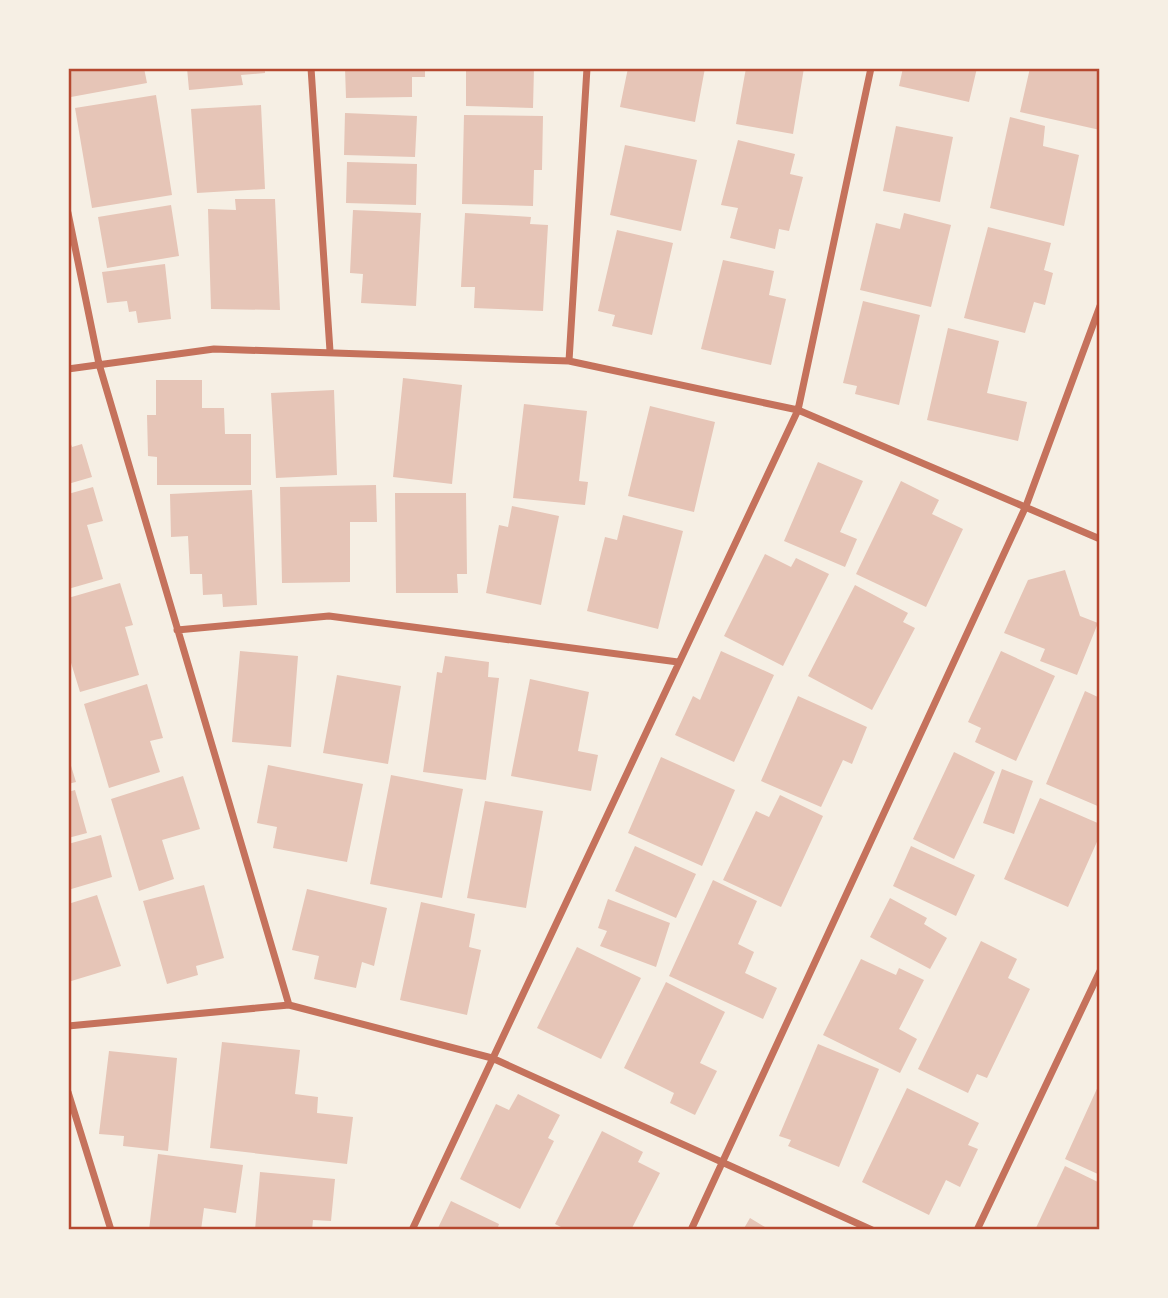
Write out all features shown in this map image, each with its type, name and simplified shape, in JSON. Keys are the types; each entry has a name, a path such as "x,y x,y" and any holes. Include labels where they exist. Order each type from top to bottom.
{"street":[{"path":"311,68 330,351"},
{"path":"569,362 587,68"},
{"path":"412,1230 798,410 871,68"},
{"path":"68,214 99,364 289,1005"},
{"path":"691,1230 1026,506 1100,306"},
{"path":"68,369 214,349 330,351 569,362 798,410 1100,538"},
{"path":"177,629 329,616 678,662"},
{"path":"977,1230 1100,971"},
{"path":"68,1026 289,1005 492,1058 872,1230"},
{"path":"68,1092 111,1230"}],"building":[{"path":"68,68 144,68 147,83 71,97"},
{"path":"187,68 265,68 265,73 241,75 243,85 189,90"},
{"path":"345,68 425,68 425,77 412,77 412,97 346,98"},
{"path":"466,68 534,68 533,108 466,106"},
{"path":"628,68 705,68 695,122 620,107"},
{"path":"746,68 804,68 793,134 736,124"},
{"path":"903,68 977,68 969,102 899,86"},
{"path":"1030,68 1100,68 1100,130 1020,112"},
{"path":"156,95 172,195 92,208 75,108"},
{"path":"261,105 265,189 197,193 191,109"},
{"path":"345,113 417,116 415,157 344,155"},
{"path":"464,115 543,116 542,170 534,170 533,206 462,204"},
{"path":"1010,117 1045,126 1043,146 1079,155 1064,226 990,208"},
{"path":"896,126 953,137 940,202 883,191"},
{"path":"738,140 795,154 790,174 803,177 789,231 779,229 775,249 730,238 738,208 721,205"},
{"path":"625,145 697,160 681,231 610,215"},
{"path":"347,162 417,164 416,205 346,203"},
{"path":"235,199 275,199 280,310 211,309 208,209 236,210"},
{"path":"171,205 179,256 107,268 98,217"},
{"path":"353,210 421,213 416,306 361,303 363,274 350,273"},
{"path":"465,213 531,217 530,224 548,225 543,311 474,308 475,287 461,287"},
{"path":"904,213 951,225 931,307 860,290 876,223 900,229"},
{"path":"988,227 1051,243 1044,270 1053,273 1045,305 1034,302 1025,333 964,318"},
{"path":"617,230 673,243 652,335 612,326 615,315 598,311"},
{"path":"723,260 774,271 769,295 786,299 771,365 701,349"},
{"path":"165,264 171,319 138,323 136,311 129,312 127,301 107,303 102,272"},
{"path":"863,301 920,315 899,405 855,394 857,386 843,383"},
{"path":"948,328 999,341 987,393 1027,402 1018,441 927,420"},
{"path":"403,378 462,385 452,484 393,477"},
{"path":"156,380 202,380 202,408 224,408 225,434 251,434 251,485 157,485 157,457 148,456 147,415 156,415"},
{"path":"334,390 337,475 276,478 271,393"},
{"path":"524,404 587,411 579,481 588,482 585,505 513,498"},
{"path":"650,406 715,422 694,512 628,496"},
{"path":"68,436 72,447 82,444 92,477 68,484"},
{"path":"818,462 863,481 840,532 857,539 845,567 784,541"},
{"path":"901,481 939,500 932,514 963,529 926,607 856,574"},
{"path":"376,485 377,522 350,522 350,582 282,583 280,487"},
{"path":"93,487 103,521 87,525 103,579 68,589 68,494"},
{"path":"252,490 257,605 223,607 222,594 203,595 202,574 190,574 188,536 171,537 170,494"},
{"path":"395,493 466,493 467,574 457,574 458,593 396,593"},
{"path":"512,506 559,516 541,605 486,593 499,525 508,527"},
{"path":"623,515 683,531 658,629 587,611 605,537 617,540"},
{"path":"765,554 791,567 796,558 829,574 783,666 724,636"},
{"path":"1065,570 1080,616 1098,623 1077,675 1040,661 1045,649 1004,633 1028,580"},
{"path":"120,583 133,625 125,627 139,675 80,692 68,653 68,598"},
{"path":"855,585 908,613 903,622 915,628 872,710 808,676"},
{"path":"240,651 298,656 291,747 232,742"},
{"path":"721,651 774,675 734,762 675,735 693,696 700,700"},
{"path":"1001,651 1055,676 1016,761 975,742 981,728 968,722"},
{"path":"445,656 489,662 488,677 499,678 486,780 423,772 437,672 442,673"},
{"path":"337,675 401,686 388,764 323,753"},
{"path":"530,679 589,692 578,751 598,755 591,791 511,776"},
{"path":"147,684 163,738 150,741 160,772 109,788 84,704"},
{"path":"1085,691 1100,698 1100,807 1046,784"},
{"path":"798,696 867,727 852,764 843,760 821,807 761,781"},
{"path":"954,752 995,772 954,859 913,839"},
{"path":"68,756 76,782 68,784"},
{"path":"661,757 735,790 702,866 628,833"},
{"path":"268,765 363,784 347,862 273,848 277,827 257,823"},
{"path":"1002,769 1033,781 1014,834 983,823"},
{"path":"391,775 463,789 442,898 370,884"},
{"path":"183,776 200,829 162,840 174,879 139,891 111,799"},
{"path":"75,790 87,833 68,838 68,792"},
{"path":"780,795 823,816 781,907 723,880 756,811 769,817"},
{"path":"1040,798 1100,824 1100,835 1068,907 1004,879"},
{"path":"485,801 543,811 526,908 467,898"},
{"path":"101,835 112,877 68,890 68,844"},
{"path":"635,846 696,874 676,918 615,891"},
{"path":"911,846 975,875 956,916 893,886"},
{"path":"713,880 757,901 738,944 754,952 745,973 777,988 763,1019 669,976"},
{"path":"204,885 224,958 196,966 198,975 167,984 143,901"},
{"path":"307,889 387,908 374,966 362,962 356,988 314,979 319,956 292,950"},
{"path":"97,895 121,966 68,982 68,904"},
{"path":"890,898 927,918 924,924 947,938 930,969 870,937"},
{"path":"608,899 670,923 656,967 600,946 607,931 598,928"},
{"path":"421,902 475,914 469,947 481,950 467,1015 400,1000"},
{"path":"981,941 1017,959 1008,978 1030,989 987,1078 977,1074 968,1093 918,1069"},
{"path":"577,947 641,978 601,1059 537,1028"},
{"path":"861,959 896,975 899,968 924,980 899,1029 917,1039 900,1073 823,1035"},
{"path":"666,982 725,1012 700,1063 717,1071 695,1115 670,1103 674,1093 624,1068"},
{"path":"222,1042 300,1050 295,1094 318,1097 317,1113 353,1117 347,1164 210,1148"},
{"path":"818,1044 879,1069 839,1167 788,1146 791,1140 779,1136"},
{"path":"109,1051 177,1058 168,1151 123,1146 124,1136 99,1134"},
{"path":"1100,1082 1100,1175 1065,1159"},
{"path":"907,1088 979,1123 968,1145 978,1149 960,1187 946,1180 929,1215 862,1182"},
{"path":"518,1094 560,1115 548,1138 554,1141 520,1209 460,1179 496,1104 509,1110"},
{"path":"602,1131 643,1152 638,1162 660,1173 631,1230 567,1230 555,1224"},
{"path":"158,1154 243,1165 236,1213 204,1208 201,1230 149,1230"},
{"path":"1065,1166 1100,1183 1100,1230 1035,1230"},
{"path":"260,1172 335,1179 331,1221 313,1220 312,1230 255,1230"},
{"path":"451,1201 499,1224 497,1230 437,1230"},
{"path":"750,1218 770,1230 743,1230"}]}
